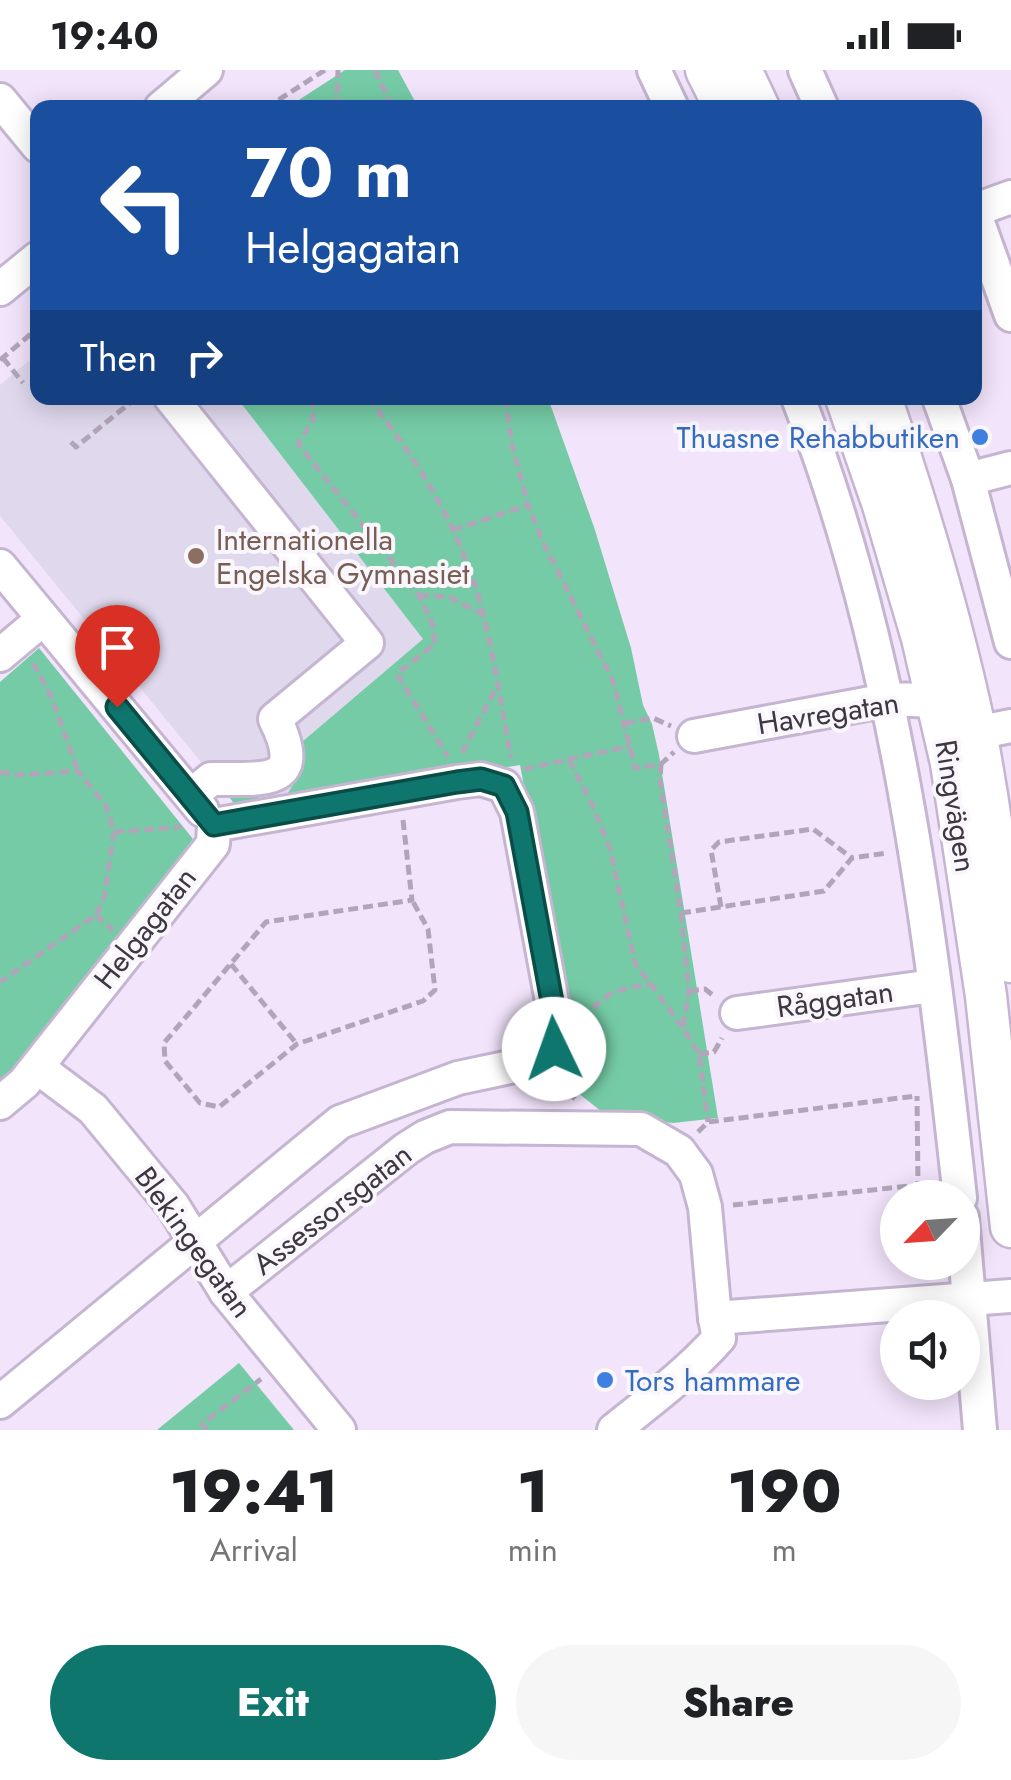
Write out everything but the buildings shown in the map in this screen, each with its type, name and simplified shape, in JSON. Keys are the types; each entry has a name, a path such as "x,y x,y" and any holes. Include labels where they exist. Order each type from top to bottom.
{"main road":[{"path":"706,70 721,100"},
{"path":"741,70 755,100"},
{"name":"Ringvägen","path":"848,405 883,505 951,763 986,996 1011,1227"},
{"name":"Ringvägen","path":"883,405 993,729 1011,962"}],"street":[{"path":"170,100 206,70"},
{"path":"654,70 668,100"},
{"path":"805,70 818,100"},
{"path":"0,100 30,136"},
{"path":"982,209 1011,197"},
{"path":"982,232 1011,316"},
{"path":"0,288 30,264"},
{"path":"176,405 367,642 276,719 286,751 286,762 279,774 259,781 211,779 190,796"},
{"name":"Ringvägen","path":"800,405 846,536 887,700 933,986 933,1094 955,1180"},
{"path":"942,405 968,479 1011,642"},
{"path":"968,479 1011,468"},
{"path":"0,566 21,638 190,796 214,825 399,792"},
{"name":"Havregatan","path":"694,736 887,700 937,702 993,729"},
{"name":"Assessorsgatan","path":"0,1402 340,1122 458,1078 543,1060 554,1049 558,1034 517,812 504,786 481,779 399,792"},
{"name":"Helgagatan","path":"0,1104 37,1067 212,844 214,825"},
{"name":"Råggatan","path":"737,1013 933,986"},
{"name":"Blekingegatan","path":"37,1067 93,1109 174,1206 226,1292 340,1430"},
{"name":"Assessorsgatan","path":"226,1292 406,1149 450,1127 641,1130 679,1150"},
{"path":"614,1430 694,1365 719,1338 704,1207 696,1174 679,1150"},
{"path":"970,1280 980,1430"},
{"path":"716,1318 1011,1296"}],"path":[{"path":"279,100 326,70"},
{"path":"337,100 338,70"},
{"path":"375,70 389,100"},
{"path":"23,384 1,359 30,335"},
{"path":"71,442 76,447 127,405"},
{"path":"313,405 314,420 298,444 418,596 432,624 436,644 398,674 454,767 497,685"},
{"path":"373,405 429,482 454,530 484,615 514,771"},
{"path":"506,405 528,505 613,681 635,768 661,764 689,990 683,1028"},
{"path":"454,530 528,505"},
{"path":"418,596 448,597 484,615"},
{"path":"0,982 96,915 108,883 114,832 106,806 78,770 51,696 21,638"},
{"path":"626,723 652,718"},
{"path":"546,766 630,746"},
{"path":"569,760 610,849 636,963 698,1054 708,1122"},
{"path":"0,772 17,775 78,770"},
{"path":"399,792 412,900 428,929 434,990 423,1001 297,1044 218,1107 200,1103 165,1060 164,1043 266,922 412,900"},
{"path":"114,832 214,825"},
{"path":"721,907 710,850 719,842 813,829 852,858"},
{"path":"681,913 824,891 852,858 914,850"},
{"path":"231,964 297,1044"},
{"path":"586,1028 592,1010 606,996 628,987 652,984"},
{"path":"578,1102 552,1076 580,1070 585,1046"},
{"path":"679,1150 708,1122 933,1094 918,1185 704,1207"},
{"path":"194,1430 204,1427 262,1378"}],"shaded area":[{"name":"Internationella Engelska Gymnasiet","path":"30,360 30,405 242,405 423,639 297,746 302,770 288,793 262,799 246,791 222,788 0,516 0,385"}],"green space":[{"path":"345,70 398,70 414,100 299,100"},
{"path":"242,405 550,405 594,527 631,648 643,705 652,724 718,1118 673,1123 607,1116 562,1080 559,1069 569,1067 575,1058 520,765 240,811 222,788 246,791 262,799 288,793 302,770 296,747 423,639"},
{"path":"39,648 193,839 45,1041 0,1083 0,682"},
{"path":"239,1363 294,1430 157,1430"}],"place":[{"name":"Thuasne Rehabbutiken","path":"980,437"},
{"name":"Internationella Engelska Gymnasiet","path":"196,556"},
{"name":"Tors hammare","path":"605,1380"}],"route":[{"path":"117,707 214,825 457,782 494,780 504,786 517,812 558,1034 554,1049"}]}
